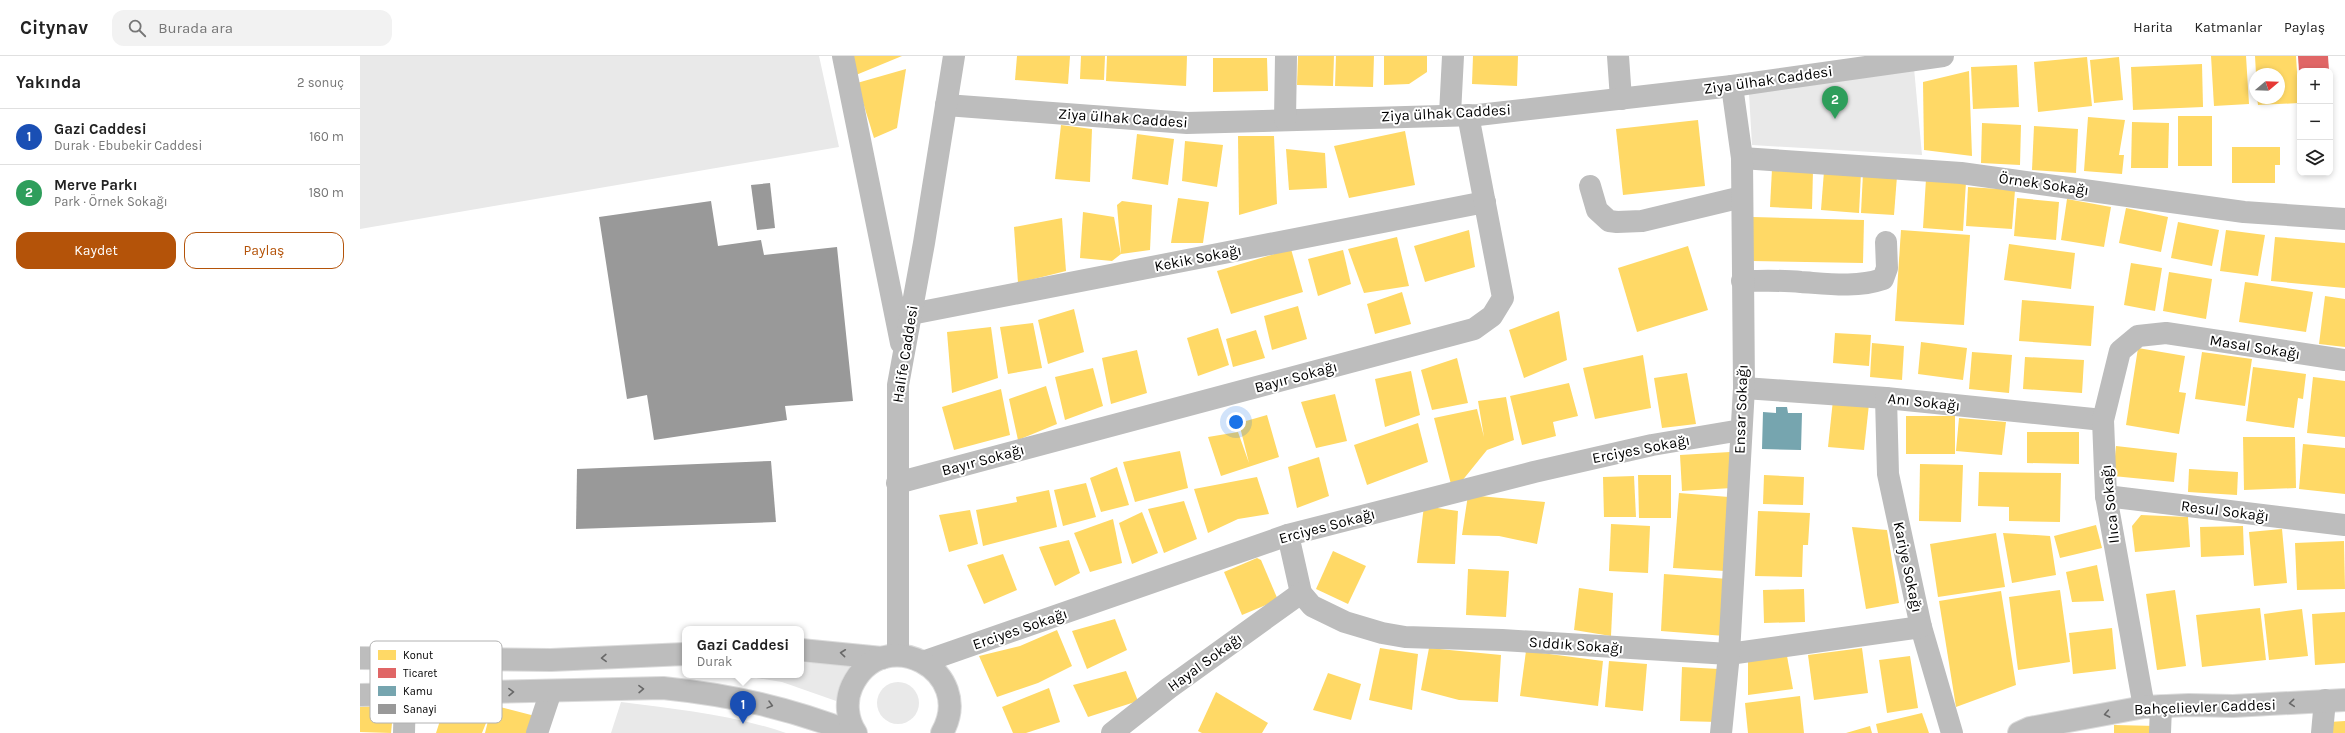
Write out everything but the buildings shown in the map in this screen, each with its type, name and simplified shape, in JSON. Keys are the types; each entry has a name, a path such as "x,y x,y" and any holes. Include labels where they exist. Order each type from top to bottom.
{"street":[{"path":"843,56 904,354"},
{"name":"Halife Caddesi","path":"890,656 897,484 897,406 904,354 954,56"},
{"path":"1285,120 1286,56"},
{"name":"Bayır Sokağı","path":"897,484 1474,329 1492,316 1503,298 1484,202 1459,114 1452,56"},
{"path":"1618,56 1621,99"},
{"name":"Ziya ülhak Caddesi","path":"946,105 1187,123 1459,114 1621,99 1732,86 1935,57"},
{"name":"Ensar Sokağı","path":"1721,733 1729,654 1744,388 1742,158 1732,86"},
{"name":"Örnek Sokağı","path":"1742,158 1961,172 2244,212 2345,219"},
{"path":"1590,186 1597,210 1609,221 1617,222 1642,221 1742,197"},
{"name":"Kekik Sokağı","path":"911,314 1484,202"},
{"path":"1742,281 1801,282 1831,285 1876,282 1883,279 1887,268 1886,242"},
{"name":"Masal Sokağı","path":"2166,333 2345,360"},
{"name":"Ilıca Sokağı","path":"2160,733 2106,496 2103,420 2120,351 2138,336 2166,333"},
{"name":"Anı Sokağı","path":"1744,388 1886,398 2103,420"},
{"name":"Kariye Sokağı","path":"1886,398 1888,474 1921,628 1952,733"},
{"name":"Erciyes Sokağı","path":"923,662 1288,535 1541,470 1652,445 1741,430"},
{"name":"Resul Sokağı","path":"2106,496 2345,525"},
{"path":"1288,535 1300,593"},
{"name":"Sıddık Sokağı","path":"1300,593 1312,606 1345,622 1382,633 1405,637 1502,640 1729,654 1921,628"},
{"name":"Hayal Sokağı","path":"1112,733 1169,688 1300,593"},
{"path":"804,650 914,658 923,662 941,677 948,691 950,708 949,728"},
{"path":"502,659 551,660 682,654"},
{"path":"854,733 847,708 849,692 856,677 868,665 890,656"},
{"path":"360,658 370,658"},
{"path":"537,733 551,691 551,660"},
{"path":"502,692 663,688 712,693 763,703 809,715 854,733"},
{"path":"360,695 370,695"},
{"path":"2322,733 2335,700"},
{"name":"Bahçelievler Caddesi","path":"2019,733 2030,728 2153,707 2233,706 2335,700"},
{"path":"404,723 404,733"}],"shaded area":[{"path":"360,56 819,56 839,147 360,229"},
{"path":"1914,68 1922,155 1752,145 1749,94"},
{"path":"853,661 839,702 782,682 757,678 804,678 804,663"},
{"path":"898,682 913,688 919,703 913,718 898,724 883,718 877,703 883,688"},
{"path":"621,702 725,717 786,733 611,733"}],"place":[{"name":"Merve Parkı","path":"1835,119"},
{"name":"Gazi Caddesi","path":"743,724"}]}
